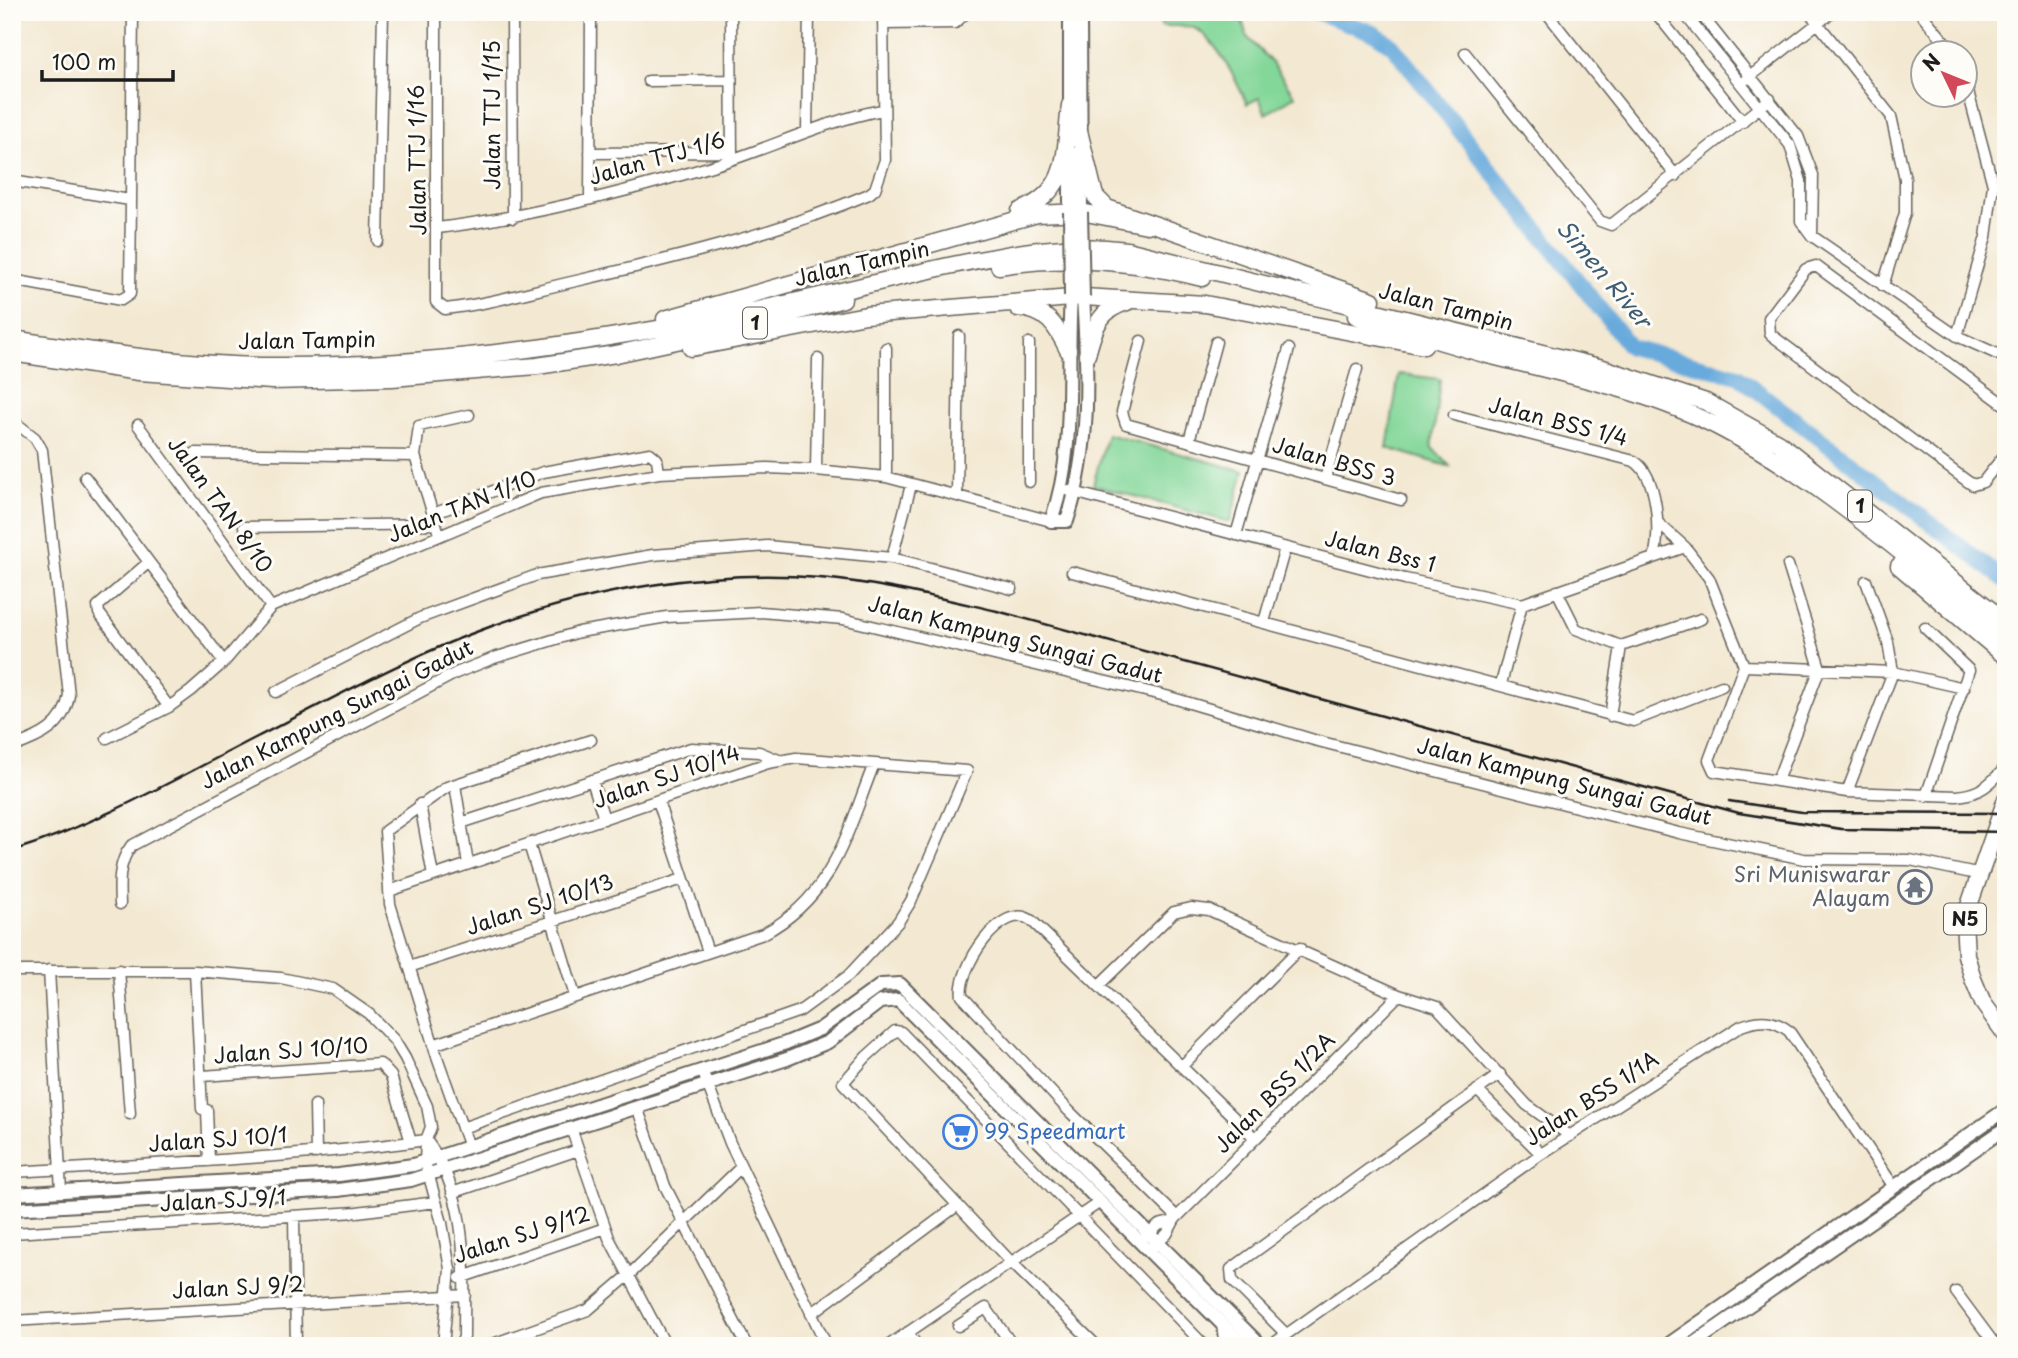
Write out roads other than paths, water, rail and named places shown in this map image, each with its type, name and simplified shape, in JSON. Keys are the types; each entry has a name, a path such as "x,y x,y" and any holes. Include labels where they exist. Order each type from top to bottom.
{"main road":[{"path":"975,229 1037,204 1051,193 1061,173 1070,104"},
{"path":"1079,131 1087,172 1101,204 1147,225 1435,320 1449,329"},
{"path":"621,336 642,326 975,229 1037,214 1076,212 1147,225"},
{"name":"Jalan Tampin","path":"12,339 139,358 276,366 447,359 535,350 730,316 1009,253 1077,246 1148,253 1603,368 1706,402 1779,443 2006,622"},
{"name":"Jalan Tampin","path":"12,353 139,372 272,381 448,375 537,366 645,349 951,274 1055,259 1128,264 1188,274 1349,314 1485,354"},
{"path":"645,349 710,345 866,314 1077,297 1205,304 1443,349 1485,354"},
{"path":"1087,355 1096,323 1103,313 1114,305 1136,299"},
{"path":"978,305 1032,309 1047,316 1057,326 1068,350"},
{"name":"1","path":"1485,354 1598,381 1646,397 1723,429 1832,499 2006,636"},
{"path":"1775,462 2005,657"},
{"name":"N5","path":"2006,799 1964,920 1966,955 1983,1003 2006,1035"}],"street":[{"path":"12,280 121,300 130,294 133,12"},
{"path":"378,241 383,12"},
{"name":"Jalan TTJ 1/16","path":"436,12 439,228 436,302 439,307 489,304 646,265 777,228 869,194 875,188 885,160 882,110"},
{"name":"Jalan TTJ 1/15","path":"512,12 513,218"},
{"path":"590,198 591,12"},
{"path":"590,153 732,155 731,12"},
{"path":"807,131 809,12"},
{"path":"882,110 883,12"},
{"path":"883,24 955,23 967,12"},
{"path":"1070,12 1070,104 1077,297 1087,355 1085,442 1076,492 1067,521 1051,521 1062,489 1069,423 1068,350 1077,297"},
{"path":"1076,212 1080,12"},
{"path":"1546,12 1676,176"},
{"path":"1655,12 1743,122"},
{"path":"1683,12 1790,145 1801,181 1801,221 1812,236 1956,336 2006,358"},
{"path":"1699,12 1798,136 1808,158 1815,192 1812,236"},
{"path":"1809,12 1891,116 1905,180 1905,213 1884,286"},
{"path":"1740,85 1832,12"},
{"path":"1920,12 1941,38"},
{"path":"1465,53 1600,221 1611,225 1619,222 1770,99"},
{"path":"648,81 732,80"},
{"path":"1956,336 1986,237 1993,185 1972,108"},
{"name":"Jalan TTJ 1/6","path":"439,228 513,218 590,198 853,116 882,110"},
{"path":"12,181 130,200"},
{"path":"2006,406 1816,266 1806,269 1769,318 1770,334 1973,485 1983,482 2006,453"},
{"path":"957,496 959,336"},
{"name":"Jalan BSS 3","path":"1141,341 1123,419 1126,424 1401,500"},
{"path":"1189,441 1216,342"},
{"path":"1029,343 1029,482"},
{"path":"886,348 886,477"},
{"path":"1236,535 1289,349"},
{"path":"816,470 818,359"},
{"path":"1325,479 1357,369"},
{"path":"436,524 415,456 419,426 469,415"},
{"name":"Jalan BSS 1/4","path":"1454,415 1634,461 1642,466 1656,502 1658,543 1654,557"},
{"path":"12,420 35,438 42,450 69,695 67,711 60,721 36,739 12,747"},
{"name":"Jalan TAN 8/10","path":"138,425 271,607"},
{"path":"195,453 415,456"},
{"path":"244,527 436,524 543,472 650,453 657,459 659,472"},
{"name":"Jalan TAN 1/10","path":"107,738 169,707 223,662 271,607 436,524 541,493 659,472 767,468 816,470 886,477 1051,521"},
{"path":"85,477 223,662"},
{"path":"891,558 911,485"},
{"name":"Jalan Bss 1","path":"1062,489 1417,582 1522,604"},
{"path":"1657,522 1685,547 1709,578 1744,666 1709,760 1711,768 1717,772 1847,792 1926,796 1973,795 1987,788 2006,767"},
{"path":"276,692 420,618 537,575 653,555 767,547 891,558 1012,589"},
{"path":"1501,684 1522,604 1685,547"},
{"path":"1264,622 1285,548"},
{"path":"149,562 98,606 99,614 169,707"},
{"path":"1777,781 1820,668 1787,565"},
{"path":"1072,572 1633,721 1722,686"},
{"path":"1847,792 1893,672 1888,642 1866,580"},
{"path":"1557,591 1576,629 1620,646 1701,619"},
{"name":"Jalan Kampung Sungai Gadut","path":"120,904 119,875 125,854 131,846 456,673 494,658 579,632 667,617 761,612 844,618 1012,657 1074,676 1166,696 1314,740 1691,836 1804,859 1910,860 1981,875"},
{"path":"1925,628 1968,667 1964,688 1926,796"},
{"path":"1610,716 1620,646"},
{"path":"1744,666 1893,672 1964,688"},
{"path":"469,1147 433,1045 390,904 385,831 420,804 455,785 591,740"},
{"path":"461,823 691,748 759,752 781,761"},
{"name":"Jalan SJ 10/14","path":"390,891 781,761 796,758 967,771 911,901 898,922 848,976 800,1011 462,1128"},
{"path":"433,1045 763,934 788,920 806,905 821,885 839,852 874,764"},
{"path":"592,780 604,820"},
{"path":"455,785 468,864"},
{"path":"658,801 708,953"},
{"path":"420,804 433,876"},
{"path":"529,844 575,996"},
{"name":"Jalan SJ 10/13","path":"409,967 683,879"},
{"path":"1099,985 1174,912 1191,908 1209,910 1300,948 1399,995 1437,1007 1540,1117 1570,1136"},
{"path":"1175,1219 962,996 960,986 963,975 991,932 1013,915 1026,916 1255,1138"},
{"path":"1182,1066 1300,948"},
{"path":"118,970 130,1114"},
{"path":"12,971 195,971 310,982 333,989 361,1008 394,1040 415,1077 431,1127 426,1140 426,1169 436,1202 450,1279 443,1346"},
{"path":"49,971 61,1191"},
{"path":"195,971 209,1161"},
{"path":"442,1163 469,1147 820,1029 881,985 900,984 1149,1242 1244,1346"},
{"name":"Jalan BSS 1/2A","path":"1149,1242 1159,1225 1175,1219 1399,995"},
{"path":"12,1209 338,1191 571,1128 706,1084 828,1042 880,1002 898,1000 1100,1202 1149,1242 1261,1346"},
{"name":"Jalan BSS 1/1A","path":"1270,1346 1541,1154 1741,1026 1757,1020 1776,1022 1789,1031 1894,1187"},
{"path":"1097,1346 1011,1262 843,1083 847,1075 895,1031 901,1032 1205,1346"},
{"name":"Jalan SJ 10/10","path":"202,1076 380,1064 391,1076 411,1142"},
{"path":"702,1070 741,1167 827,1346"},
{"path":"1286,1334 1232,1280 1231,1269 1500,1074"},
{"path":"1477,1090 1541,1154"},
{"path":"315,1105 316,1153"},
{"path":"637,1107 665,1186 682,1223 747,1346"},
{"path":"1666,1346 2006,1110"},
{"path":"571,1128 605,1228 666,1346"},
{"path":"1690,1346 2006,1128"},
{"path":"426,1140 442,1163 452,1193 467,1277 464,1337 460,1346"},
{"name":"Jalan SJ 10/1","path":"12,1172 316,1153 426,1140"},
{"path":"452,1193 578,1150"},
{"path":"487,1346 578,1315 629,1275 741,1167"},
{"path":"12,1194 426,1169"},
{"name":"Jalan SJ 9/1","path":"12,1233 294,1217 436,1202"},
{"path":"888,1346 1077,1215 1100,1202"},
{"path":"811,1314 958,1205"},
{"path":"294,1217 296,1346"},
{"name":"Jalan SJ 9/12","path":"450,1279 467,1277 605,1228"},
{"path":"1956,1292 1996,1346"},
{"name":"Jalan SJ 9/2","path":"12,1321 465,1295"},
{"path":"958,1326 986,1308 1013,1346"},
{"path":"1222,1324 1225,1346"},
{"path":"908,1332 917,1346"},
{"path":"12,1339 13,1346"}],"waterway":[{"name":"Simen River","path":"1316,12 1374,33 1392,45 1630,347 1738,376 2006,581"}],"railway":[{"path":"12,851 106,814 373,678 462,637 531,613 612,592 695,579 737,576 820,578 865,583 997,611 1739,813 1841,829 2006,832"},
{"path":"1729,801 1802,812 2006,813"}],"place":[{"name":"Sri Muniswarar Alayam","path":"1915,887"},
{"name":"99 Speedmart","path":"960,1132"}]}
